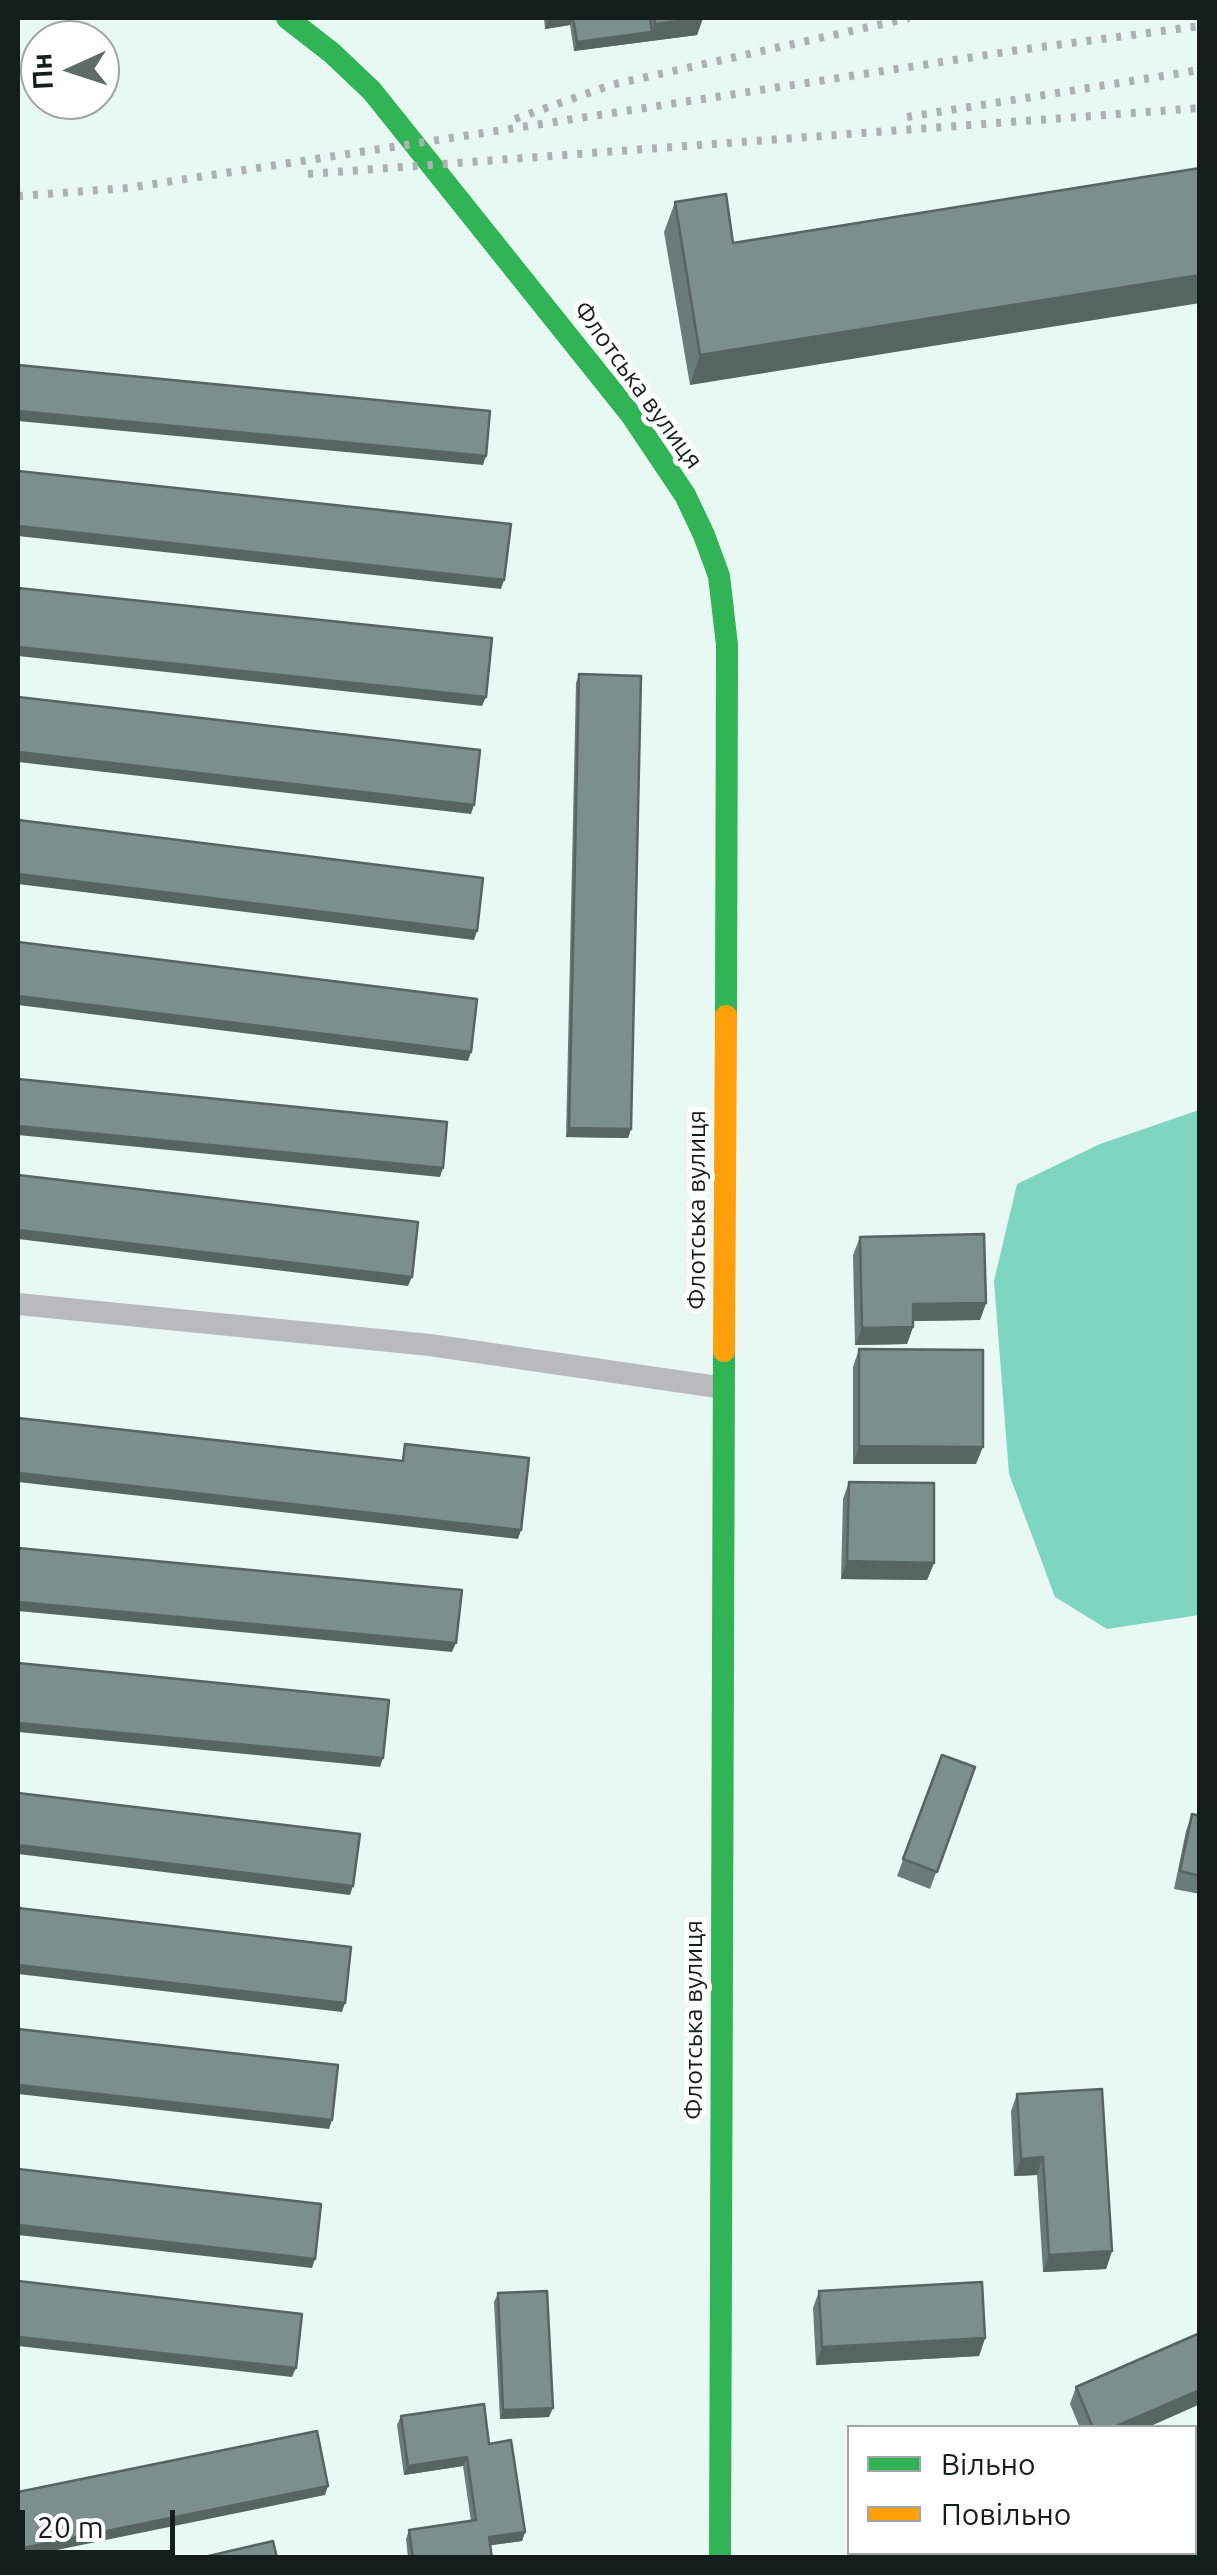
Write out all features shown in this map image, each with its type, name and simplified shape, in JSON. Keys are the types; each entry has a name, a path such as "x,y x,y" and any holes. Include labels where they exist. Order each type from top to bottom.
{"street":[{"name":"Флотська вулиця","path":"297,20 372,91 418,144 632,416 685,495 718,576 727,645 720,2558"}],"lane":[{"path":"18,1304 430,1345 724,1388"}],"shaded area":[{"path":"1199,1110 1199,1615 1107,1629 1055,1597 1009,1474 994,1281 1017,1184 1100,1144"}],"building":[{"path":"573,18 650,18 652,32 577,42"},
{"path":"655,18 701,18 655,24"},
{"path":"1200,168 1200,275 700,355 675,202 726,194 733,243"},
{"path":"18,365 490,411 486,456 18,411"},
{"path":"18,471 511,524 504,580 18,526"},
{"path":"18,588 492,638 486,697 18,647"},
{"path":"579,674 641,676 631,1129 569,1128"},
{"path":"18,697 480,750 474,805 18,752"},
{"path":"18,820 483,878 477,931 18,874"},
{"path":"18,942 477,999 471,1052 18,996"},
{"path":"18,1079 447,1122 443,1168 18,1126"},
{"path":"18,1175 418,1222 412,1277 18,1230"},
{"path":"984,1234 986,1303 913,1304 913,1327 862,1328 860,1237"},
{"path":"859,1349 983,1350 983,1447 859,1446"},
{"path":"18,1418 403,1461 405,1444 529,1458 521,1530 18,1473"},
{"path":"849,1482 934,1483 934,1563 847,1561"},
{"path":"18,1548 462,1590 456,1643 18,1602"},
{"path":"18,1663 389,1700 383,1758 18,1723"},
{"path":"942,1755 975,1767 937,1872 903,1859"},
{"path":"18,1793 360,1834 353,1886 18,1845"},
{"path":"1192,1814 1200,1816 1200,1876 1180,1871"},
{"path":"18,1908 351,1947 345,2003 18,1965"},
{"path":"18,2029 338,2065 332,2120 18,2085"},
{"path":"1102,2089 1112,2251 1049,2255 1043,2157 1021,2159 1017,2094"},
{"path":"18,2169 321,2204 315,2259 18,2225"},
{"path":"18,2281 302,2314 296,2368 18,2337"},
{"path":"982,2282 985,2338 822,2347 819,2291"},
{"path":"547,2291 553,2408 503,2410 498,2293"},
{"path":"1200,2333 1200,2390 1119,2425 1092,2425 1076,2387"},
{"path":"484,2404 489,2444 511,2440 525,2532 489,2537 492,2558 413,2558 409,2530 476,2520 467,2457 408,2466 401,2416"},
{"path":"317,2431 328,2486 18,2549 18,2492"},
{"path":"273,2541 277,2558 200,2558"},
{"path":"906,2555 984,2555 984,2558"}],"railway":[{"path":"515,119 611,85 909,18"},
{"path":"18,196 128,188 1019,50 1200,26"},
{"path":"907,117 1200,70"},
{"path":"308,174 1200,108"}],"traffic: fast":[{"path":"287,18 372,91 632,416 685,495 704,535 719,576 727,645 726,1016"},
{"path":"720,2558 724,1351"}],"traffic: slow":[{"path":"724,1351 726,1016"}]}
